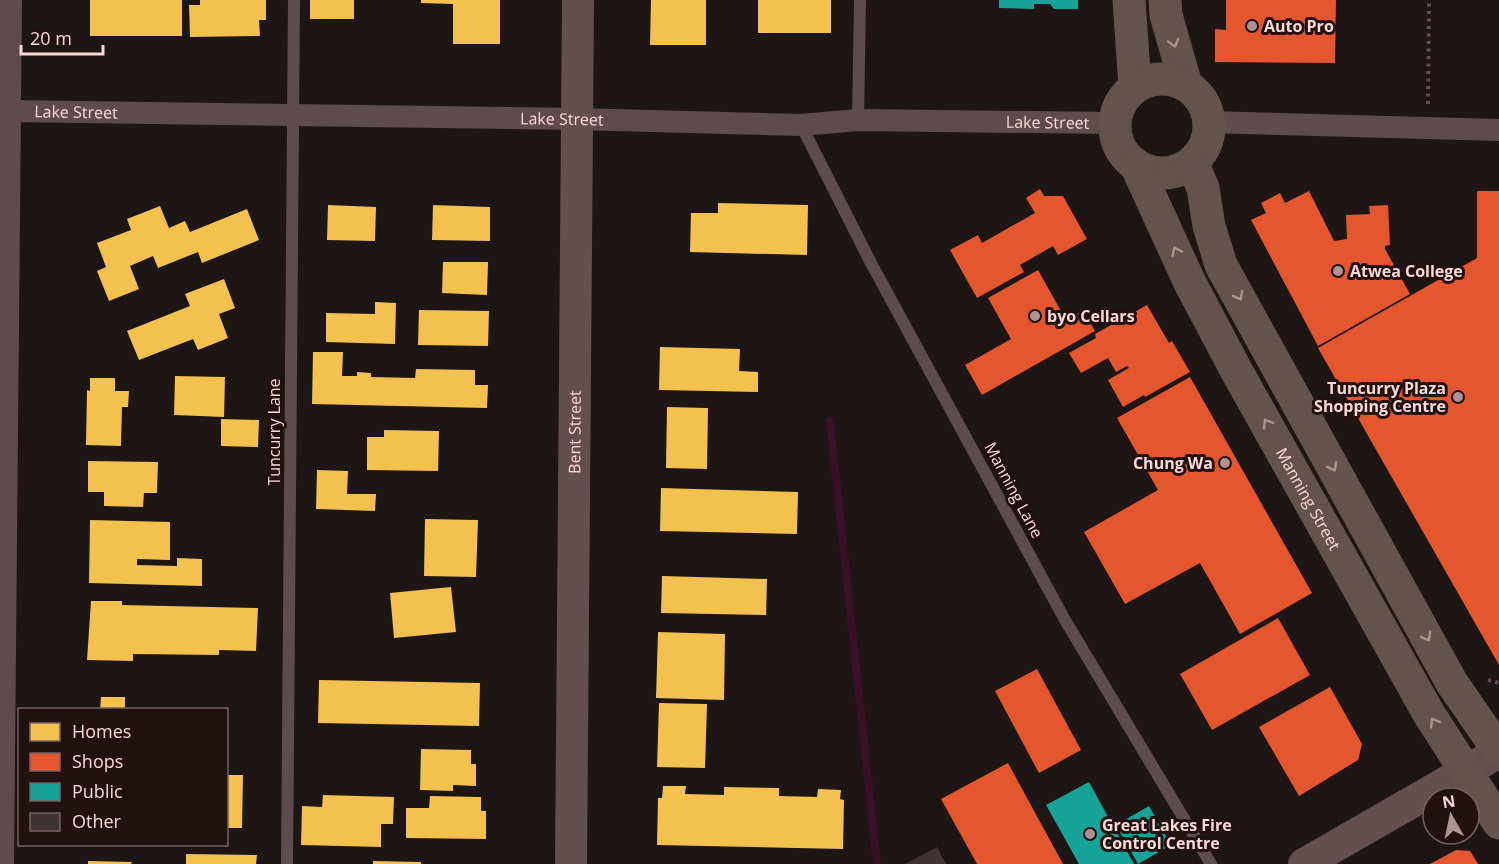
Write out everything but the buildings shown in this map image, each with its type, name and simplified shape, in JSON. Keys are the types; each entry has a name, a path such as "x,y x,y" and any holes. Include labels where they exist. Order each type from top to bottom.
{"main road":[{"path":"1130,0 1135,87"},
{"path":"1165,0 1166,15 1186,85"},
{"path":"1160,78 1173,80 1186,85 1202,100 1209,122 1205,146 1192,163 1177,171 1162,173 1148,171 1126,157 1119,147 1113,123 1120,103 1135,87 1146,81 1160,78"},
{"path":"1192,163 1203,188 1209,226 1221,265 1452,682 1499,752"},
{"name":"Manning Street","path":"1136,165 1189,281 1236,370 1429,714 1499,823"}],"street":[{"path":"3,864 11,0"},
{"name":"Bent Street","path":"571,864 578,0"},
{"name":"Lake Street","path":"10,111 577,119 801,125 858,120 1113,123"},
{"path":"1209,122 1499,130"},
{"path":"1304,864 1499,752"}],"lane":[{"name":"Tuncurry Lane","path":"287,864 294,0"},
{"path":"858,120 860,0"},
{"name":"Manning Lane","path":"801,125 872,263 1065,620 1211,864"}],"path":[{"path":"1428,128 1429,0"},
{"path":"1487,680 1499,683"}],"waterway":[{"path":"830,421 877,864"}],"place":[{"name":"Auto Pro","path":"1252,26"},
{"name":"Atwea College","path":"1338,271"},
{"name":"byo Cellars","path":"1035,316"},
{"name":"Tuncurry Plaza Shopping Centre","path":"1458,397"},
{"name":"Chung Wa","path":"1225,463"},
{"name":"Great Lakes Fire Control Centre","path":"1090,834"}]}
